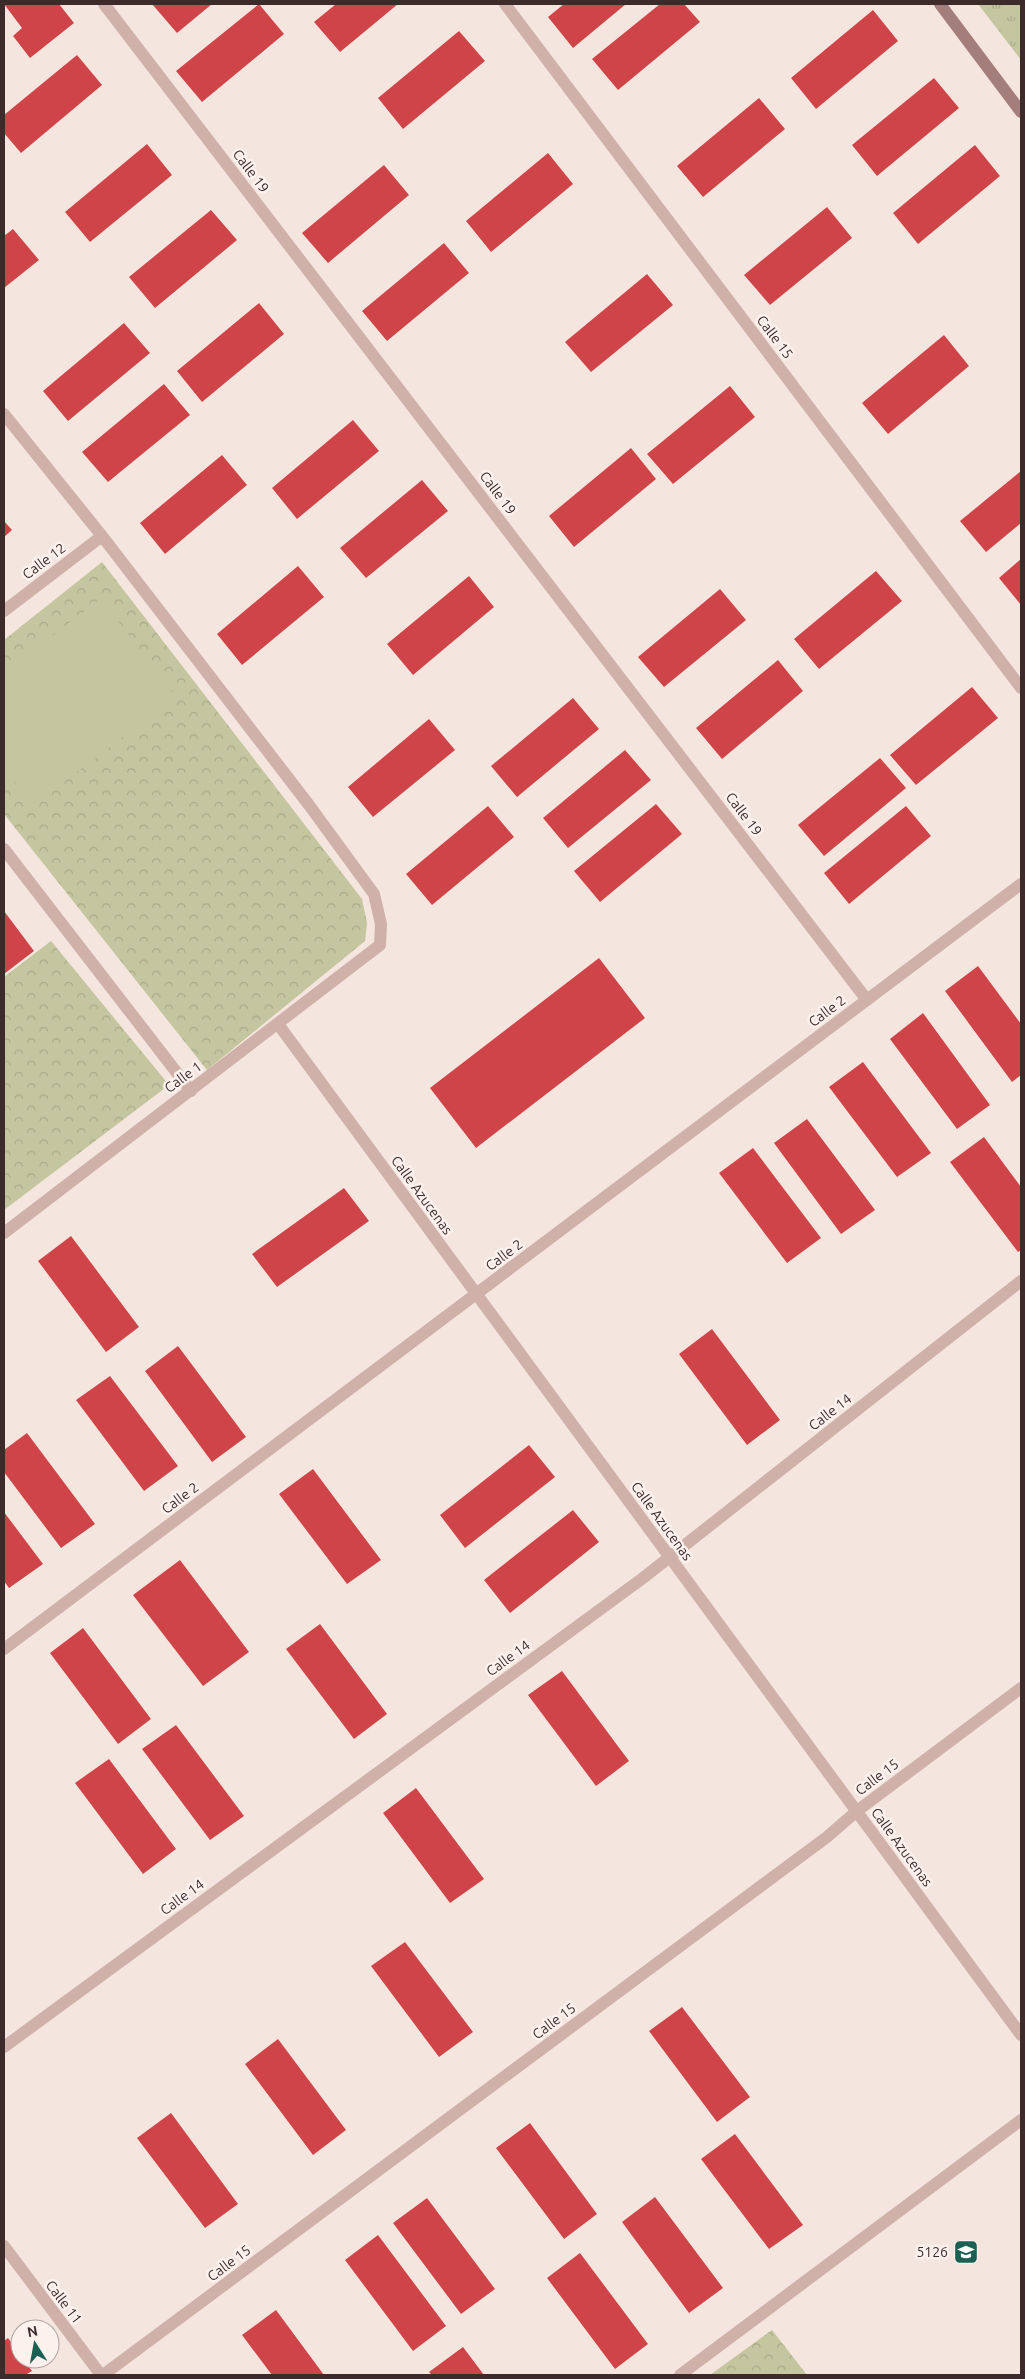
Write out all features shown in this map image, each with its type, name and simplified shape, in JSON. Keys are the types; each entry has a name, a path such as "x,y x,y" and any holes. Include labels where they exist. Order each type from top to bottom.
{"main road":[{"path":"940,4 1021,112"}],"street":[{"name":"Calle 19","path":"104,4 868,1000"},
{"name":"Calle 15","path":"505,4 1021,688"},
{"path":"4,414 102,536"},
{"name":"Calle 12","path":"4,611 102,536"},
{"name":"Calle 1","path":"4,1233 380,946 381,924 374,894 303,798 102,536"},
{"path":"4,849 191,1091"},
{"name":"Calle 2","path":"4,1649 1021,884"},
{"name":"Calle Azucenas","path":"278,1024 1021,2035"},
{"name":"Calle 14","path":"4,2047 669,1557 1021,1281"},
{"name":"Calle 15","path":"102,2375 827,1837 856,1811 1021,1688"},
{"path":"680,2375 1021,2120"},
{"name":"Calle 11","path":"4,2246 102,2375"}],"green space":[{"path":"978,4 1021,4 1021,60"},
{"path":"102,562 362,899 367,923 365,941 207,1070 4,814 4,640"},
{"path":"101,599 176,697 32,806 4,768 4,672"},
{"path":"51,941 169,1085 4,1210 4,977"},
{"path":"772,2330 807,2375 710,2375"}],"building":[{"path":"4,4 59,4 74,23 30,58 13,36 22,28"},
{"path":"152,4 212,4 177,33"},
{"path":"259,4 284,34 202,102 176,71"},
{"path":"336,4 398,4 340,52 314,22"},
{"path":"564,4 626,4 573,48 548,17"},
{"path":"660,4 684,4 700,22 618,90 592,59"},
{"path":"873,10 898,41 816,109 791,78"},
{"path":"459,31 485,61 403,129 378,98"},
{"path":"77,55 102,85 21,153 4,133 4,115"},
{"path":"934,78 959,108 877,176 852,145"},
{"path":"759,98 785,129 703,197 677,166"},
{"path":"147,144 172,175 90,242 65,212"},
{"path":"975,145 1000,176 918,244 893,213"},
{"path":"548,153 573,184 491,252 466,221"},
{"path":"384,165 409,195 328,263 302,233"},
{"path":"827,207 852,238 770,305 744,275"},
{"path":"211,210 237,240 155,308 129,277"},
{"path":"13,229 39,260 4,288 4,236"},
{"path":"444,243 469,273 387,341 362,311"},
{"path":"647,274 673,305 591,372 565,342"},
{"path":"259,303 284,334 202,402 177,371"},
{"path":"124,323 150,353 68,421 43,391"},
{"path":"944,335 969,366 888,434 862,403"},
{"path":"164,384 190,415 108,482 82,452"},
{"path":"730,386 755,417 673,484 647,454"},
{"path":"353,420 379,451 297,519 272,488"},
{"path":"631,448 656,479 574,547 549,516"},
{"path":"222,455 247,485 165,554 140,523"},
{"path":"1021,471 1021,523 986,552 960,521"},
{"path":"422,480 448,511 366,578 340,548"},
{"path":"4,521 12,530 4,537"},
{"path":"1021,559 1021,605 999,578"},
{"path":"298,566 324,597 242,665 217,634"},
{"path":"876,571 902,601 819,669 794,639"},
{"path":"469,576 494,607 413,675 387,644"},
{"path":"720,589 746,620 664,687 638,657"},
{"path":"778,660 803,691 722,759 696,728"},
{"path":"972,687 998,718 916,785 890,755"},
{"path":"573,698 599,729 517,797 491,766"},
{"path":"429,719 455,750 373,817 348,787"},
{"path":"625,750 651,780 568,848 543,818"},
{"path":"880,758 906,788 824,856 798,825"},
{"path":"656,804 682,834 600,902 574,871"},
{"path":"488,806 514,837 432,905 406,874"},
{"path":"906,806 931,836 849,904 824,873"},
{"path":"4,911 34,951 4,974"},
{"path":"599,958 645,1018 476,1148 430,1088"},
{"path":"978,966 1021,1024 1021,1075 1012,1082 945,991"},
{"path":"923,1013 990,1105 957,1129 890,1039"},
{"path":"863,1062 931,1153 897,1177 829,1087"},
{"path":"807,1119 875,1210 841,1234 774,1143"},
{"path":"984,1137 1021,1187 1021,1250 1018,1252 950,1162"},
{"path":"753,1148 821,1238 787,1263 719,1173"},
{"path":"344,1188 369,1221 277,1287 252,1254"},
{"path":"71,1236 139,1327 106,1352 38,1261"},
{"path":"712,1329 780,1420 747,1445 679,1354"},
{"path":"178,1346 246,1437 212,1462 145,1371"},
{"path":"110,1376 178,1466 144,1491 76,1400"},
{"path":"27,1433 95,1524 61,1548 4,1472 4,1450"},
{"path":"529,1445 555,1477 465,1548 440,1515"},
{"path":"313,1469 381,1560 347,1584 279,1494"},
{"path":"573,1510 599,1542 510,1613 484,1580"},
{"path":"4,1512 43,1564 9,1588 4,1581"},
{"path":"180,1560 249,1652 203,1686 133,1595"},
{"path":"320,1624 387,1714 354,1739 286,1649"},
{"path":"83,1628 151,1719 118,1744 50,1653"},
{"path":"562,1671 629,1761 596,1786 528,1695"},
{"path":"176,1725 244,1816 210,1840 142,1749"},
{"path":"109,1759 176,1849 143,1874 75,1783"},
{"path":"416,1788 484,1879 450,1903 383,1813"},
{"path":"405,1942 473,2032 439,2057 371,1966"},
{"path":"682,2007 750,2097 717,2122 649,2031"},
{"path":"278,2039 346,2130 313,2155 245,2064"},
{"path":"171,2113 238,2204 205,2228 137,2138"},
{"path":"530,2123 597,2214 564,2239 496,2148"},
{"path":"735,2134 803,2225 769,2249 701,2159"},
{"path":"655,2197 723,2288 689,2313 622,2222"},
{"path":"427,2198 495,2289 461,2314 393,2223"},
{"path":"378,2235 446,2326 413,2351 345,2260"},
{"path":"580,2253 648,2344 615,2369 547,2278"},
{"path":"276,2310 324,2375 272,2375 242,2335"},
{"path":"8,2338 10,2341 10,2369 30,2369 32,2371 25,2375 4,2375 4,2341"},
{"path":"463,2347 484,2375 432,2375 429,2372"}],"place":[{"name":"5126","path":"966,2252"}]}
